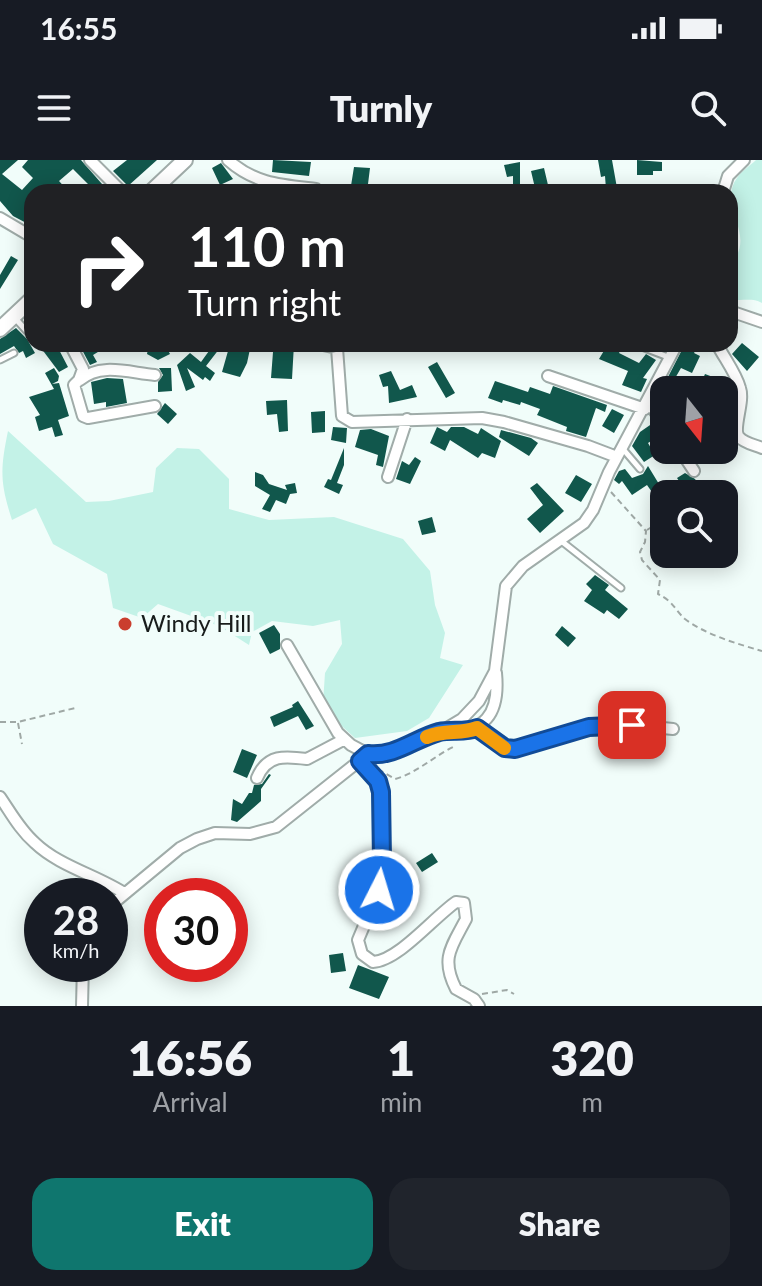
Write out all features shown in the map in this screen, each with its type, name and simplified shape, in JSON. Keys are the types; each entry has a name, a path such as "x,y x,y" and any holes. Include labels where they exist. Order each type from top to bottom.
{"main road":[{"path":"163,184 185,160"},
{"path":"0,329 24,312"}],"street":[{"path":"90,160 114,184"},
{"path":"228,160 244,175 286,184"},
{"path":"726,184 728,176 744,160"},
{"path":"0,218 24,232"},
{"path":"738,314 762,322"},
{"path":"74,352 83,369 79,380"},
{"path":"337,352 342,416 345,420 482,418 619,453"},
{"path":"442,731 477,728 494,707 498,694 495,671 506,586 523,566 584,523 672,352"},
{"path":"721,352 740,388 742,400 737,434 744,441 762,448"},
{"path":"155,375 110,369 92,372 74,385 80,411 88,418 155,406"},
{"path":"548,376 646,405 650,409"},
{"path":"388,477 407,419"},
{"path":"689,464 694,471"},
{"path":"287,645 343,740 364,760 380,787 382,861 379,890 358,940 362,954 373,962 386,959 442,911 460,902 467,910 466,919 451,945 448,964 456,989 477,1003"},
{"path":"128,890 180,848 197,839 215,833 250,834 276,827 364,760 402,749 442,731 462,719 479,701 495,671"},
{"path":"477,728 505,748 515,749 589,727 632,725 673,729"},
{"path":"257,778 266,764 276,758 286,755 307,759 343,740"},
{"path":"0,797 20,828 36,845 100,878"},
{"path":"82,1006 83,982"}],"lane":[{"path":"654,352 669,358"},
{"path":"0,360 14,353"},
{"path":"619,453 640,469"},
{"path":"559,540 621,588"}],"path":[{"path":"604,484 646,531 640,552 642,560 660,580 658,594 677,605 683,617 700,628 747,648 762,651"},
{"path":"646,531 650,528"},
{"path":"0,722 18,722 75,708"},
{"path":"18,722 22,744"},
{"path":"364,760 395,779 406,776 428,759 455,746"},
{"path":"477,1003 496,990 514,994"}],"green space":[{"path":"756,160 762,160 762,303 738,299 740,242 738,184 734,184 739,175"},
{"path":"8,431 86,502 109,501 153,492 156,468 177,448 199,449 229,479 229,509 269,520 334,517 403,539 430,571 435,605 445,633 440,658 463,665 429,718 407,731 355,738 335,720 323,703 325,673 342,644 340,620 313,626 272,621 252,632 249,645 219,626 158,604 142,618 113,608 107,574 53,544 36,508 12,520 2,476"}],"building":[{"path":"0,160 18,160 2,174 22,190 24,188 24,222 13,216 0,201"},
{"path":"28,160 81,160 102,184 88,184 73,169 59,181 62,184 28,184 33,178 22,167"},
{"path":"127,160 157,160 130,184 126,184 113,171"},
{"path":"273,160 311,162 309,176 272,172"},
{"path":"598,160 612,160 616,184 606,184 605,176 601,177"},
{"path":"637,160 662,162 662,171 653,171 653,175 637,175"},
{"path":"520,162 520,184 513,184 513,176 507,177 504,165"},
{"path":"221,163 233,179 220,184 212,168"},
{"path":"354,167 370,168 368,184 351,184"},
{"path":"544,168 548,184 534,184 531,171"},
{"path":"11,256 18,260 0,289 0,275"},
{"path":"16,328 24,336 24,352 35,353 26,358 23,351 19,353 14,346 0,354 0,339"},
{"path":"742,343 759,357 747,371 732,354 738,352"},
{"path":"44,352 60,352 68,367 59,372"},
{"path":"83,352 98,352 93,355 97,362 90,365"},
{"path":"169,352 170,354 158,360 147,354"},
{"path":"208,352 217,352 206,366 215,373 210,381 205,377 203,380 187,368 195,387 186,391 177,365 190,353 201,362"},
{"path":"228,352 249,352 240,377 222,372"},
{"path":"273,352 294,352 292,379 271,378"},
{"path":"603,352 620,352 639,363 646,354 656,360 643,378 647,379 641,392 622,385 628,371 599,359"},
{"path":"681,352 695,352 700,356 692,373 681,368 676,376 669,376"},
{"path":"437,362 455,393 446,398 428,367"},
{"path":"54,368 59,376 58,381 52,384 59,383 69,416 58,420 63,435 55,437 52,427 39,431 35,417 40,415 29,397 54,389 45,373"},
{"path":"159,368 171,368 172,391 158,392 158,382 163,375"},
{"path":"391,371 400,390 412,385 417,397 389,403 388,386 383,387 379,375"},
{"path":"107,378 123,379 127,403 106,407 106,402 94,404 91,382"},
{"path":"495,381 528,392 530,387 550,394 553,386 607,405 605,412 596,408 586,437 566,431 567,427 537,415 540,409 521,402 520,405 503,400 502,403 488,398"},
{"path":"287,400 288,431 279,432 277,414 267,415 266,401"},
{"path":"165,403 177,414 168,424 157,414"},
{"path":"612,409 624,415 614,433 602,426"},
{"path":"325,411 325,432 312,433 311,412"},
{"path":"650,425 650,458 644,462 632,446 640,432"},
{"path":"333,427 347,428 346,443 331,440"},
{"path":"437,427 447,432 451,427 464,427 478,434 481,428 501,441 495,458 482,453 478,458 450,440 445,451 430,443"},
{"path":"371,429 389,436 383,467 376,465 378,455 355,447 360,430"},
{"path":"501,430 538,443 529,456 499,437"},
{"path":"344,448 344,465 337,483 343,485 339,494 324,487 328,479 331,480"},
{"path":"415,457 421,461 410,484 396,479 402,461 409,465"},
{"path":"648,466 657,480 650,480 650,489 647,485 632,495 622,481 619,484 614,480 619,471 625,469 632,478 643,474"},
{"path":"255,472 263,475 269,484 287,490 285,485 295,483 297,493 290,494 286,504 276,500 270,512 262,509 270,495 255,486"},
{"path":"685,473 696,480 678,480"},
{"path":"576,475 592,484 581,502 565,493"},
{"path":"537,483 564,511 540,533 527,519 543,505 530,488"},
{"path":"432,517 436,532 422,535 418,521"},
{"path":"595,575 609,585 605,590 628,609 619,619 607,610 604,614 584,601 592,590 586,584"},
{"path":"274,625 280,634 280,649 270,654 259,633"},
{"path":"562,626 576,638 568,647 555,635"},
{"path":"298,701 314,726 306,730 298,716 274,727 270,717 293,707"},
{"path":"242,749 257,755 247,778 233,772"},
{"path":"269,774 261,789 261,801 237,822 231,820 233,799 242,804 252,793 254,785 262,784"},
{"path":"432,853 438,862 422,872 416,863"},
{"path":"343,953 346,971 331,973 329,955"},
{"path":"358,965 389,977 379,999 349,988"}],"slow traffic":[{"path":"427,737 442,731 477,728 504,748"}],"place":[{"name":"Windy Hill","path":"125,624"}],"route":[{"path":"379,890 382,874 382,801 378,781 360,761 368,754 402,749 442,731 477,728 505,748 515,749 589,727 632,725"}]}
